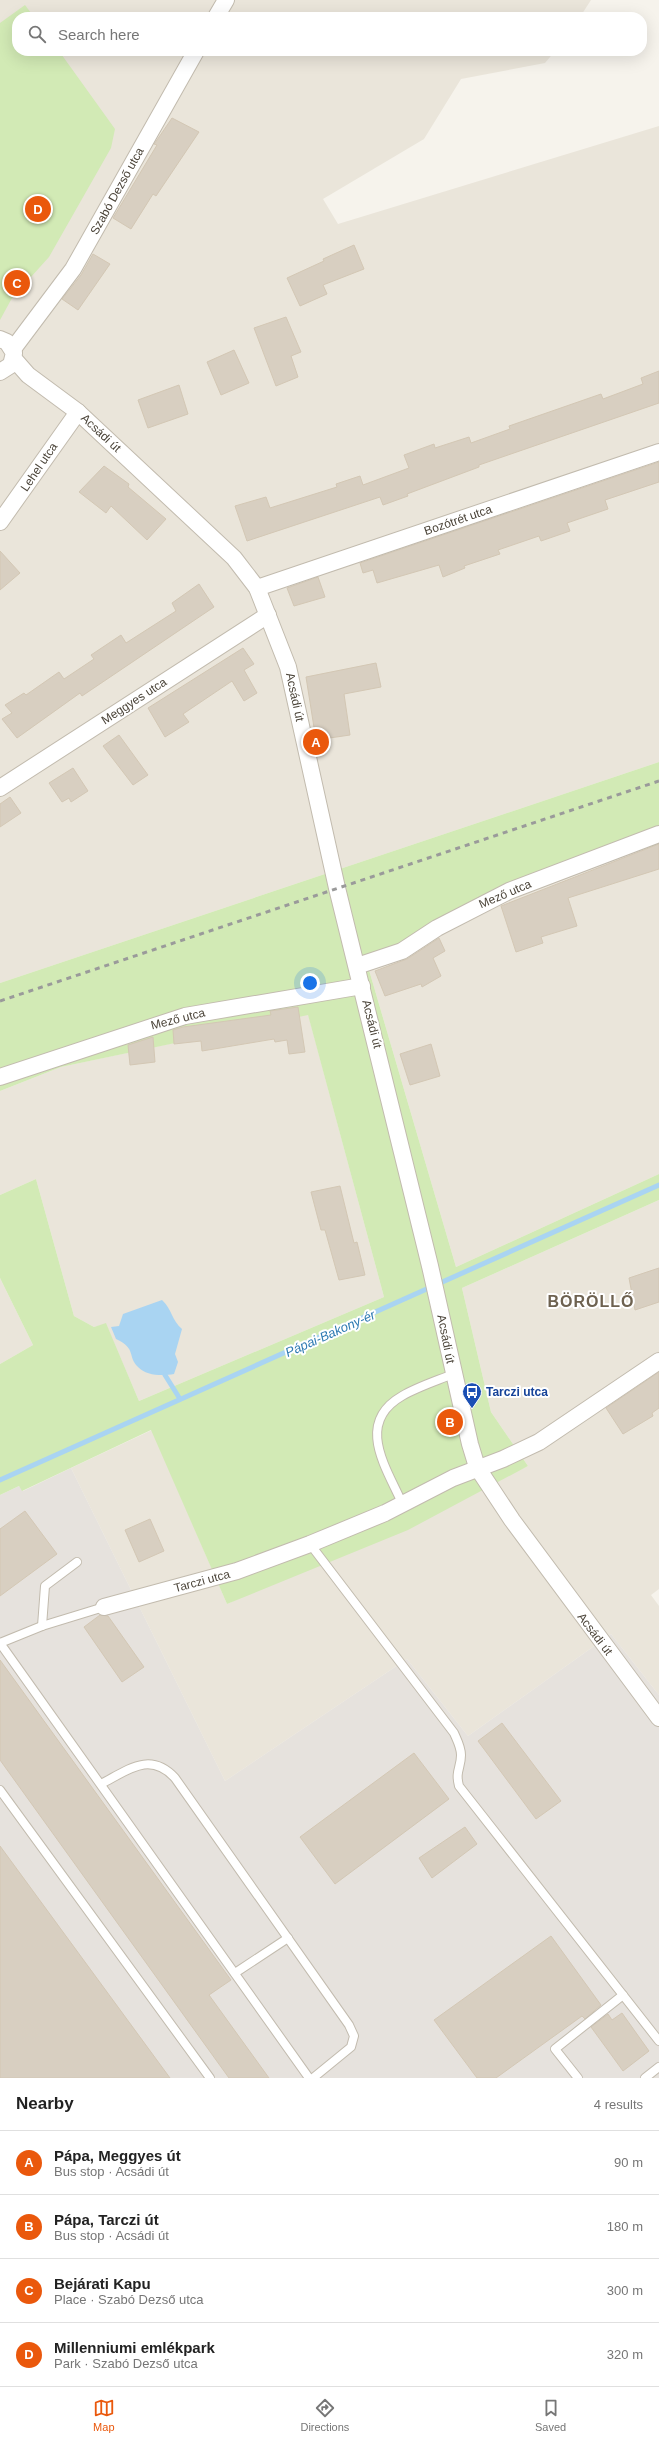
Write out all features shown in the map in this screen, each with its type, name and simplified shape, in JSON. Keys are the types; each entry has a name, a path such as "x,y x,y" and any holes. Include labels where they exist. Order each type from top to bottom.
{"street":[{"path":"219,12 226,0"},
{"name":"Szabó Dezső utca","path":"6,355 73,269 193,56"},
{"name":"Acsádi út","path":"6,355 28,375 78,412 234,558 258,588 288,667 337,888 430,1266 453,1374 478,1468 516,1526 659,1718"},
{"name":"Lehel utca","path":"0,522 78,412"},
{"name":"Bozótrét utca","path":"258,588 659,452"},
{"name":"Meggyes utca","path":"0,788 268,615"},
{"name":"Mező utca","path":"357,966 402,951 437,928 509,890 659,834"},
{"name":"Mező utca","path":"0,1077 186,1016 362,986"},
{"name":"Tarczi utca","path":"104,1607 237,1571 310,1544 385,1513 402,1503 539,1442 659,1362"}],"lane":[{"path":"402,1503 380,1453 377,1440 379,1417 383,1410 403,1395 453,1374"},
{"path":"310,1544 454,1733 460,1746 461,1756 456,1775 459,1786 659,2041"},
{"path":"42,1626 45,1586 77,1562"},
{"path":"104,1607 42,1626 0,1643 310,2078"},
{"path":"101,1784 142,1764 159,1765 167,1769 349,2025 354,2036 351,2046 313,2078"},
{"path":"0,1790 210,2078"},
{"path":"235,1974 288,1938"},
{"path":"578,2078 555,2049 623,1995"},
{"path":"645,2078 659,2067"}],"shaded area":[{"path":"0,0 591,0 583,12 12,12 12,56 551,56 545,63 461,79 424,139 323,199 338,224 659,126 659,762 0,983"},
{"path":"659,844 659,1174 456,1267 369,970 520,891"},
{"path":"308,1014 384,1297 139,1401 106,1324 94,1327 74,1316 36,1179 0,1195 0,1091 61,1067"},
{"path":"659,1200 659,1589 651,1595 659,1606 659,1695 611,1634 468,1736 407,1659 225,1781 71,1468 152,1430 227,1604 528,1466 491,1412 462,1288"},
{"path":"0,1278 33,1345 0,1364"},
{"path":"71,1468 225,1781 407,1659 468,1736 611,1634 659,1695 659,2078 0,2078 0,1495 19,1486 23,1491"}],"green space":[{"path":"25,5 30,12 15,12"},
{"path":"12,14 12,56 63,56 115,129 111,148 49,257 12,298 0,320 0,23"},
{"path":"659,762 659,844 520,891 369,970 456,1267 659,1174 659,1200 462,1288 491,1412 528,1466 408,1530 227,1604 151,1430 22,1491 19,1486 0,1495 0,1364 33,1345 0,1278 0,1195 36,1179 74,1316 94,1327 106,1323 139,1401 384,1297 308,1015 61,1067 0,1091 0,983"}],"water":[{"path":"162,1300 182,1329 175,1354 178,1362 174,1374 155,1375 145,1372 138,1367 127,1346 116,1339 111,1327 119,1326 123,1314"}],"building":[{"path":"172,118 199,132 156,196 153,194 131,229 113,218 157,145 154,144"},
{"path":"354,245 364,269 323,285 327,294 300,306 287,278"},
{"path":"93,254 110,264 78,310 62,299 81,275"},
{"path":"286,317 301,352 291,356 298,377 276,386 254,328"},
{"path":"234,350 249,383 221,395 207,362"},
{"path":"659,371 659,403 479,465 479,467 407,494 408,496 383,505 380,497 247,541 235,506 266,497 270,508 337,487 336,484 360,476 363,485 409,468 404,455 434,444 435,448 469,437 471,443 510,429 509,426 601,394 603,399 643,384 641,378"},
{"path":"179,385 188,414 148,428 138,400"},
{"path":"659,462 659,482 605,500 608,509 567,523 570,531 541,541 539,536 498,550 500,554 464,566 465,568 443,577 439,565 377,583 373,570 363,573 360,563"},
{"path":"104,466 129,484 128,487 166,519 147,540 111,506 106,513 79,492"},
{"path":"0,551 20,573 0,590"},
{"path":"318,577 325,597 294,606 287,588"},
{"path":"199,584 214,607 82,696 80,693 17,738 2,719 12,713 5,705 24,693 26,695 59,672 64,679 94,659 91,655 121,635 126,643 176,611 172,603"},
{"path":"243,648 254,664 244,670 257,693 244,701 232,681 183,714 189,722 165,737 148,708"},
{"path":"376,663 381,687 344,694 350,735 316,740 306,677"},
{"path":"119,735 148,775 133,785 103,746"},
{"path":"73,768 88,791 71,802 69,798 62,802 49,783"},
{"path":"10,797 21,813 0,827 0,804"},
{"path":"659,844 659,869 568,898 577,926 541,937 543,943 516,952 501,906"},
{"path":"439,938 445,951 433,958 441,976 422,987 421,984 385,996 375,971 407,959"},
{"path":"298,1007 305,1052 289,1054 287,1040 275,1042 274,1039 202,1051 201,1041 174,1044 173,1030 183,1027 271,1015 270,1011"},
{"path":"153,1037 155,1062 130,1065 128,1045"},
{"path":"431,1044 440,1076 410,1085 400,1054"},
{"path":"340,1186 354,1243 357,1242 365,1275 339,1280 325,1230 321,1230 311,1192"},
{"path":"659,1268 659,1302 635,1310 629,1278"},
{"path":"659,1372 659,1408 652,1413 653,1416 623,1434 606,1408"},
{"path":"25,1511 57,1554 0,1596 0,1529"},
{"path":"150,1519 164,1551 139,1562 125,1530"},
{"path":"100,1615 108,1616 144,1667 122,1682 84,1627"},
{"path":"0,1660 231,1980 209,1995 269,2078 229,2078 0,1760"},
{"path":"502,1723 561,1801 536,1819 478,1741"},
{"path":"414,1753 449,1799 335,1884 300,1837"},
{"path":"465,1827 477,1844 432,1878 419,1858"},
{"path":"0,1846 170,2078 0,2078"},
{"path":"551,1936 601,2005 585,2019 582,2016 496,2078 477,2078 434,2020"},
{"path":"622,2013 649,2051 623,2071 591,2027 608,2014 612,2020"}],"waterway":[{"name":"Pápai-Bakony-ér","path":"0,1480 659,1185"},
{"path":"165,1375 180,1399"}],"railway":[{"path":"0,1001 659,781"}],"place":[{"name":"Millenniumi emlékpark","path":"38,209"},
{"name":"Bejárati Kapu","path":"17,283"},
{"name":"Pápa, Meggyes út","path":"316,742"},
{"name":"Tarczi utca","path":"472,1409"},
{"name":"Pápa, Tarczi út","path":"450,1422"}],"district":[{"name":"BÖRÖLLŐ","path":"591,1301"}]}
